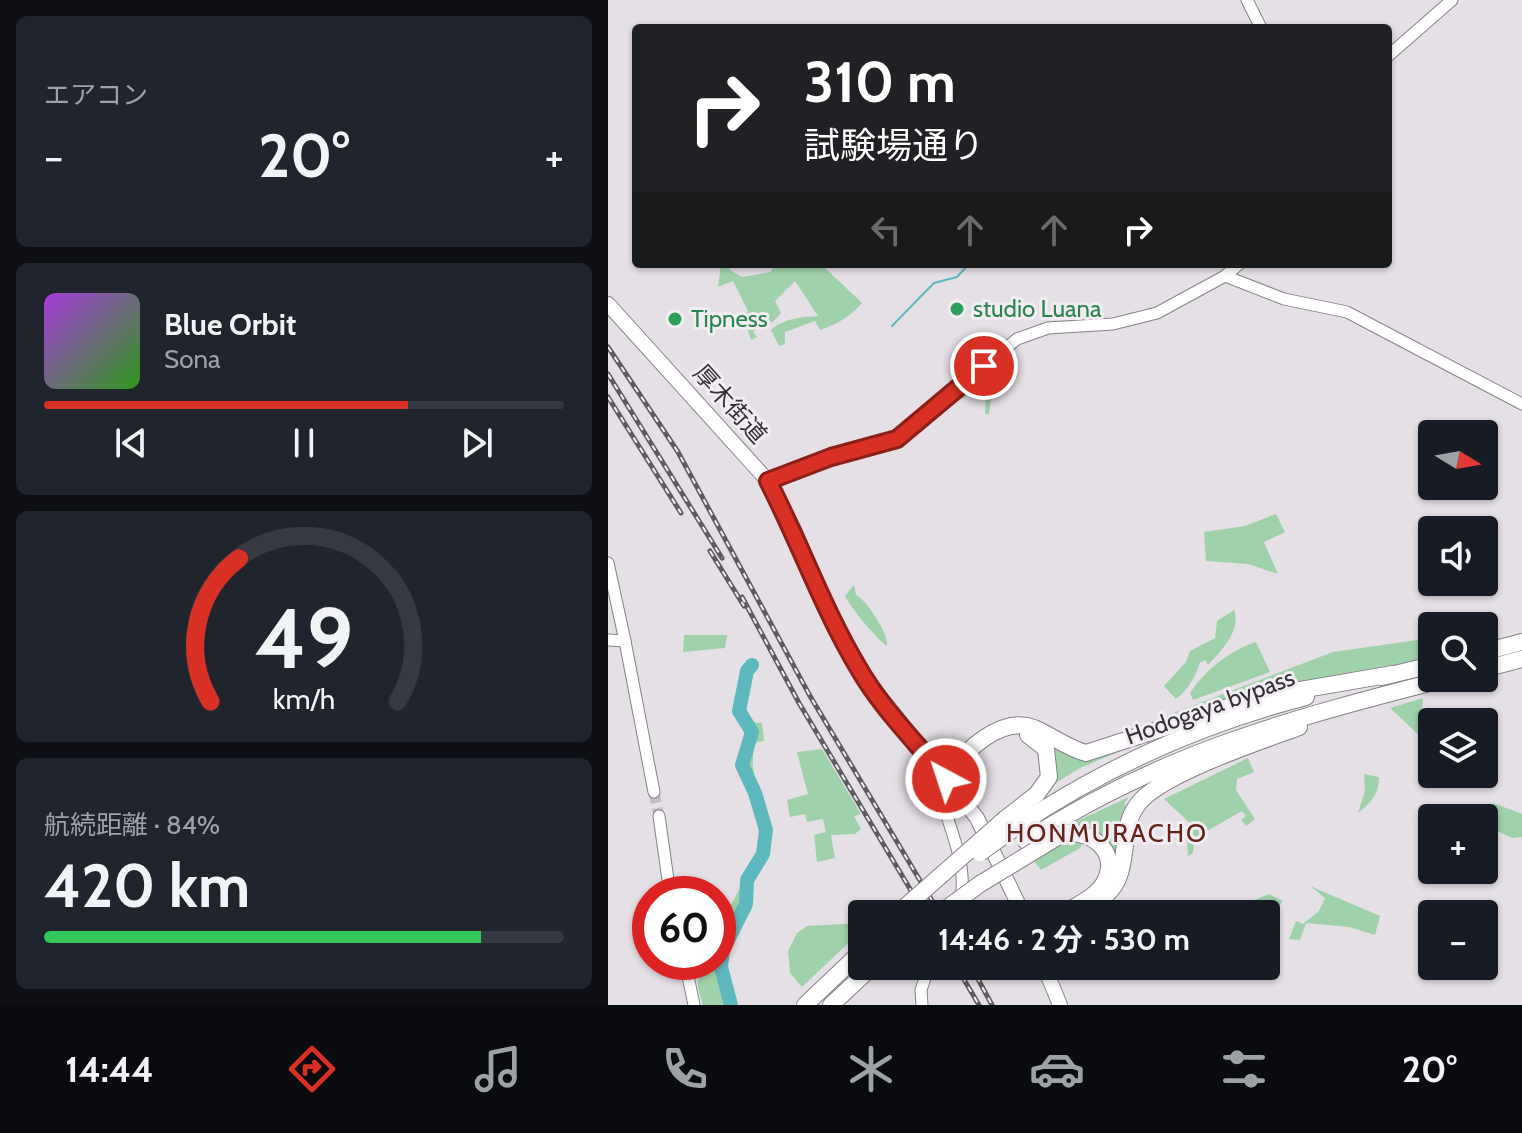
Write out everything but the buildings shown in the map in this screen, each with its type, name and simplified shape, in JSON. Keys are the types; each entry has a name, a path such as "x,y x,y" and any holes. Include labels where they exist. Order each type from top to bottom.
{"highway":[{"path":"1498,648 1522,642"},
{"path":"1498,665 1522,659"},
{"name":"Hodogaya bypass","path":"920,900 1009,824 1108,771 1173,741 1297,699 1418,668"},
{"path":"946,779 953,768 988,736 1009,725 1033,728 1071,749 1086,753 1259,697 1393,674"},
{"name":"Hodogaya bypass","path":"948,900 1026,841 1106,794 1251,731 1418,686"},
{"path":"1101,900 1120,875 1130,819 1146,795 1196,768 1387,694"},
{"path":"914,900 1009,824 1049,777 1049,757 1035,738 1021,733 1007,734 946,779"},
{"path":"958,900 1064,833 1076,832 1092,837 1104,847 1109,863 1105,882 1084,900"},
{"path":"805,1005 848,964"},
{"path":"831,1005 858,980"}],"main road":[{"name":"厚木街道","path":"608,304 768,481 794,530 836,628 861,673 977,818 1016,900"},
{"path":"1050,980 1060,1005"}],"street":[{"path":"1247,0 1259,24"},
{"path":"1392,52 1452,0"},
{"path":"768,481 831,457 897,439 1006,346 1025,336 1060,326 1113,324 1142,318 1169,308 1234,268"},
{"path":"1225,276 1284,299 1347,312 1522,404"},
{"path":"608,563 654,792"},
{"path":"608,640 625,641"},
{"path":"946,779 939,786 940,795 963,877 962,900"},
{"path":"659,816 669,876"},
{"path":"689,980 694,1005"},
{"path":"922,1005 924,980"}],"green space":[{"path":"720,268 730,268 742,277 771,272 772,268 825,268 862,303 838,323 826,328 820,330 815,321 785,332 785,344 779,346 771,330 776,326 793,319 818,316 795,281 775,301 781,313 772,323 767,318 753,332 757,337 751,340 744,317 748,311 733,281 718,287"},
{"path":"982,376 988,383 993,382 989,414 985,414 986,395 974,391 951,406"},
{"path":"1276,514 1285,532 1264,542 1278,574 1248,564 1206,561 1204,532 1245,526"},
{"path":"854,585 856,595 881,627 887,646 870,630 845,596"},
{"path":"1234,610 1235,625 1229,640 1208,665 1205,660 1200,663 1185,691 1176,699 1164,686 1186,662 1190,651 1215,638 1217,621"},
{"path":"684,635 727,635 725,648 683,652"},
{"path":"1418,640 1418,660 1230,699 1163,717 1333,652"},
{"path":"1256,642 1270,672 1193,700 1190,693 1211,669 1237,650"},
{"path":"1423,698 1422,708 1418,708 1418,734 1390,708"},
{"path":"745,700 745,714 751,722 762,723 764,741 755,742 753,761 771,828 769,851 763,863 768,836 764,814 746,768 755,734 742,711"},
{"path":"1038,734 1065,750 1130,747 1080,768 1049,787 1056,763"},
{"path":"822,749 861,814 854,816 861,829 855,834 831,835 835,858 817,862 814,835 826,832 823,819 807,822 805,814 790,817 787,800 808,794 797,752"},
{"path":"1248,758 1254,772 1237,779 1236,790 1255,819 1246,826 1241,820 1246,816 1242,811 1195,838 1193,853 1188,856 1187,841 1193,826 1164,799"},
{"path":"1364,774 1379,777 1379,783 1373,798 1358,813 1365,791"},
{"path":"1129,797 1124,804 1129,809 1117,864 1105,838 1073,823"},
{"path":"1498,805 1522,814 1522,837 1512,838 1498,832"},
{"path":"1087,837 1080,848 1041,870 1031,857 1060,839"},
{"path":"741,886 741,905 736,918 736,895"},
{"path":"1310,886 1380,916 1375,935 1349,927 1306,923 1300,940 1289,939 1296,921 1303,924 1319,911 1325,898"},
{"path":"1269,894 1283,901 1280,904 1280,900 1254,900"},
{"path":"848,924 848,943 802,987 790,973 788,951 797,933 807,926"},
{"path":"698,980 722,980 728,1005 703,1005"}],"waterway":[{"path":"892,326 934,283 957,277 965,268"},
{"path":"731,1005 721,967 723,950 746,904 747,880 763,854 766,830 755,793 742,765 752,732 739,711 747,671 752,665"}],"tunnel":[{"path":"654,792 659,816"}],"railway":[{"path":"608,347 678,452 810,696 932,900"},
{"path":"608,374 722,558"},
{"path":"608,397 681,513"},
{"path":"710,551 744,606"},
{"path":"742,597 799,703 917,900"},
{"path":"964,980 979,1005"},
{"path":"979,980 992,1005"}],"place":[{"name":"studio Luana","path":"957,309"},
{"name":"Tipness","path":"675,319"}],"district":[{"name":"HONMURACHO","path":"1107,833"}],"route":[{"path":"946,779 861,673 836,628 794,530 768,481 831,457 897,439 984,366"}]}
